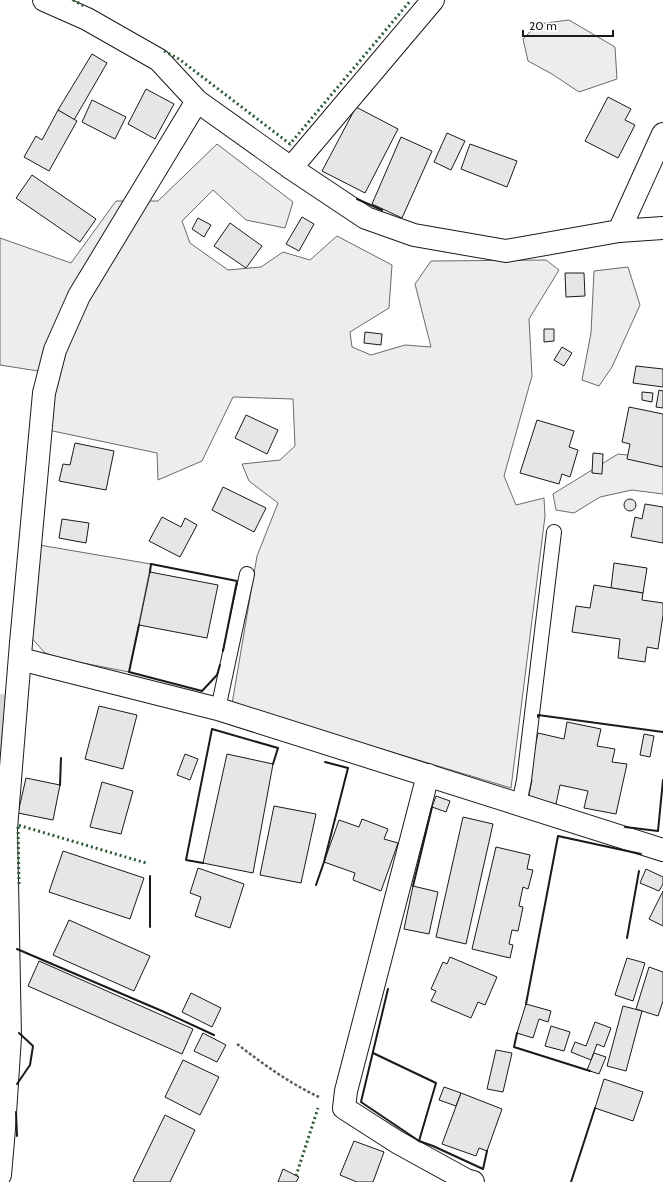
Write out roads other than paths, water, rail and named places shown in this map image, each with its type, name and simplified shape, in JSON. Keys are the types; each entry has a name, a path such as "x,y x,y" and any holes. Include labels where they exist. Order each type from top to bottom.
{"street":[{"path":"44,0 87,19 159,60 198,101 292,168 366,218 414,235 506,251 619,231 663,228"},
{"path":"292,168 433,0"},
{"path":"0,1175 3,1102 10,1037 6,829 44,393 55,350 79,296 198,101"},
{"path":"619,231 663,134"},
{"path":"20,659 218,709 663,850"},
{"path":"428,776 346,1091 344,1108 397,1142 466,1180 473,1182"}],"lane":[{"path":"519,804 524,780 554,532"},
{"path":"218,709 247,574"}],"waterway":[{"path":"0,773 2,698"}]}
